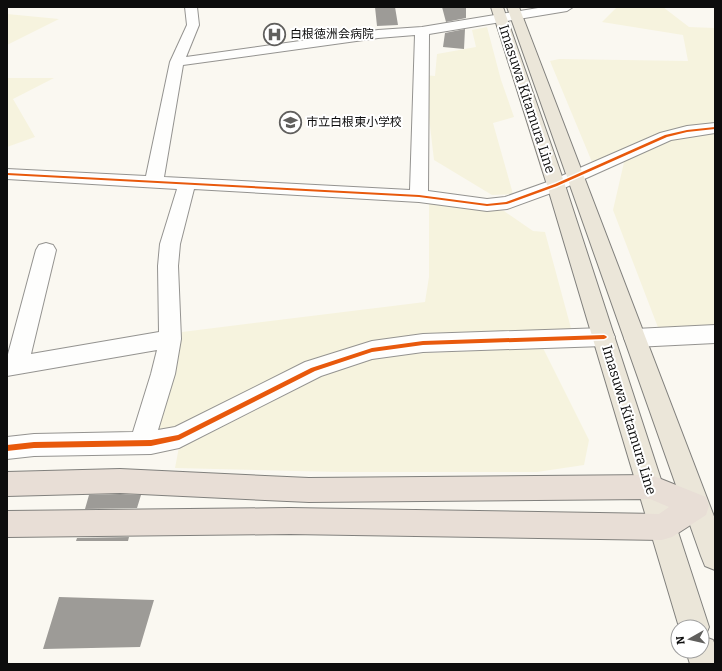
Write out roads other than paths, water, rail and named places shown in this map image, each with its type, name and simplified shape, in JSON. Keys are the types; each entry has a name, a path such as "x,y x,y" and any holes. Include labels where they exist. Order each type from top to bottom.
{"highway":[{"path":"7,484 120,481 309,490 651,487 696,506"},
{"path":"7,524 290,521 662,527 696,506"}],"main road":[{"name":"Imasuwa Kitamura Line","path":"507,12 576,174 715,556"},
{"name":"Imasuwa Kitamura Line","path":"507,12 556,185 691,619"}],"street":[{"path":"154,182 177,62 193,25 191,7"},
{"path":"177,62 378,34 422,31 507,12 568,7"},
{"path":"420,196 422,31"},
{"path":"7,174 420,196 487,205 507,203 556,185 576,174 666,136 687,131 715,128"},
{"path":"142,443 163,374 170,339 168,266 170,252 187,184"},
{"path":"46,250 12,366 170,339"},
{"path":"636,338 715,334"},
{"path":"7,448 34,445 142,443 178,437 313,369 372,350 423,344 604,337"}],"place":[{"name":"白根徳洲会病院","path":"274,34"},
{"name":"市立白根東小学校","path":"291,122"}]}
